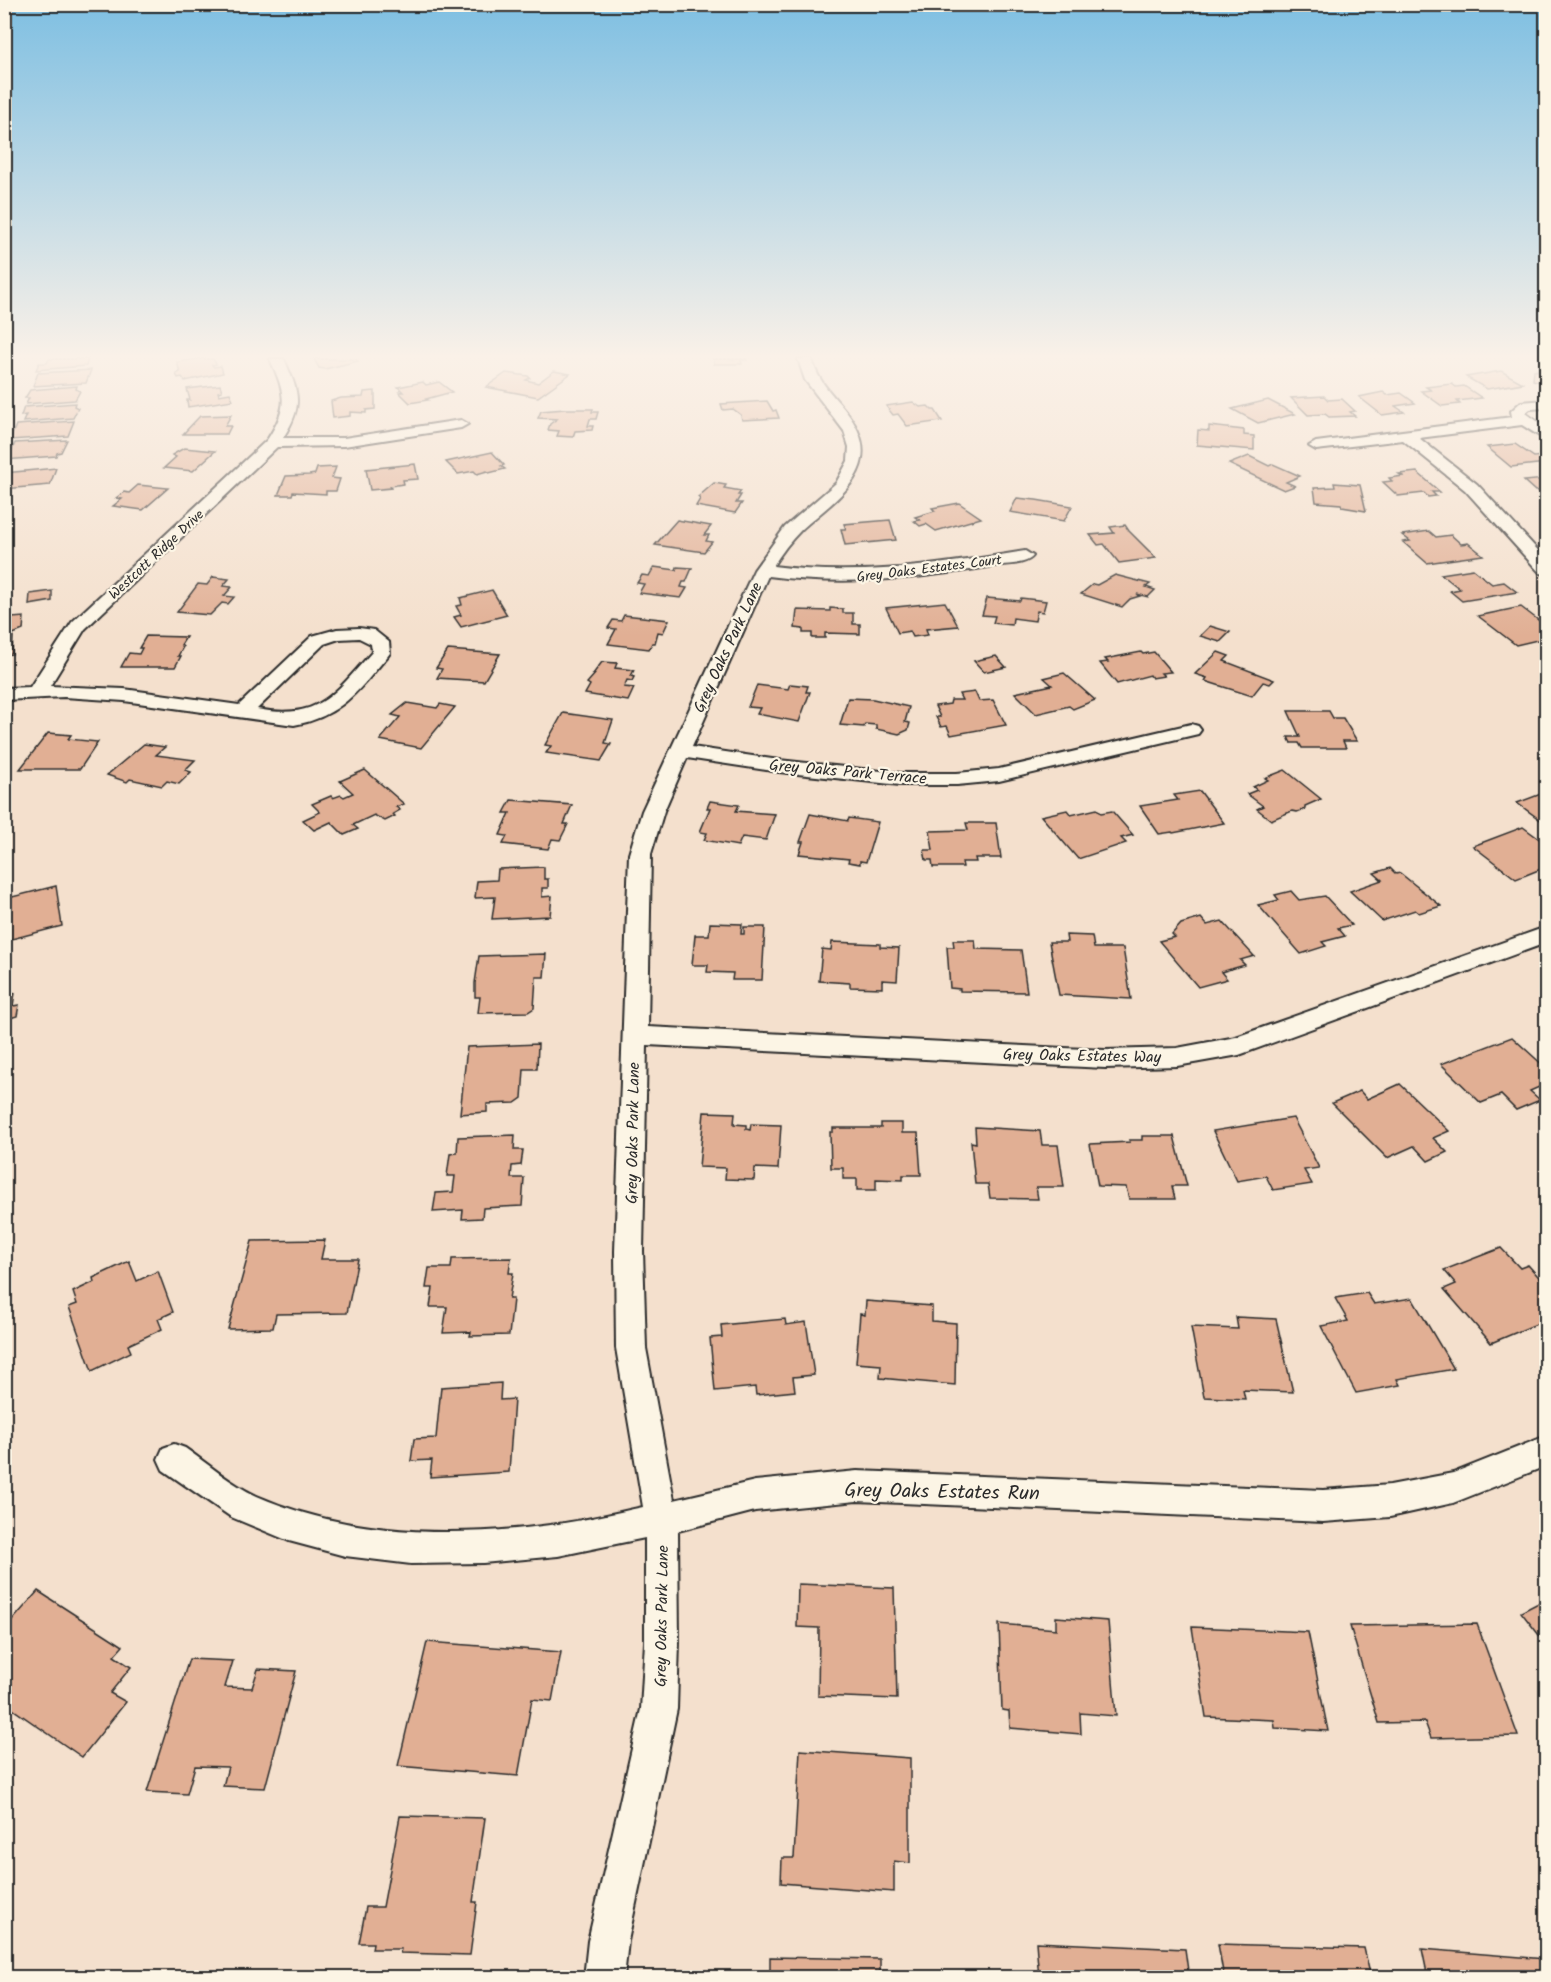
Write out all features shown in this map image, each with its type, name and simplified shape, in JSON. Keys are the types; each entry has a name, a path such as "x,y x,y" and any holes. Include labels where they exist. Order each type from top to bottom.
{"street":[{"name":"Westcott Ridge Drive","path":"37,691 78,626 264,451"},
{"name":"Grey Oaks Park Lane","path":"604,1977 608,1941 659,1709 662,1642 662,1519 631,1348 629,1251 640,854 653,811 762,570 783,540 838,491 851,476 856,451"},
{"path":"1427,451 1472,488 1546,569"},
{"name":"Grey Oaks Estates Court","path":"762,570 810,576 854,577 930,570 1025,556"},
{"path":"4,694 37,691 151,698 243,712 294,719 305,718 326,710 381,653 380,642 368,634 358,633 337,633 318,640 243,712"},
{"name":"Grey Oaks Park Terrace","path":"680,751 779,766 900,779 957,779 999,775 1191,730"},
{"name":"Grey Oaks Estates Way","path":"634,1035 1106,1059 1177,1057 1239,1046 1546,935"},
{"name":"Grey Oaks Estates Run","path":"174,1459 243,1506 288,1525 345,1540 411,1548 483,1547 558,1540 755,1497 857,1486 1323,1506 1379,1502 1453,1488 1546,1451"}],"building":[{"path":"6,451 61,451 56,456 4,460"},
{"path":"178,451 214,451 193,471 164,468 176,457 172,455"},
{"path":"1492,451 1526,451 1534,457 1542,456 1546,460 1546,463 1511,467"},
{"path":"492,452 505,469 489,473 487,471 477,474 474,471 458,474 446,462"},
{"path":"1249,456 1269,466 1273,464 1300,476 1286,482 1295,486 1284,490 1229,464"},
{"path":"415,464 418,479 403,480 404,484 390,486 391,488 370,490 366,469"},
{"path":"336,467 332,478 340,479 336,491 326,491 326,494 293,492 292,495 278,495 286,476 315,474 317,468"},
{"path":"56,468 50,485 4,489 4,473"},
{"path":"1417,472 1440,492 1432,492 1436,496 1428,497 1424,493 1398,496 1383,482 1392,481 1389,478 1403,476 1399,474"},
{"path":"1546,479 1546,492 1544,490 1535,491 1524,481"},
{"path":"714,483 726,485 724,488 741,491 736,503 742,503 735,513 696,506 700,499 698,497"},
{"path":"1334,483 1360,485 1366,511 1342,507 1341,504 1316,502 1314,488 1335,487"},
{"path":"138,485 168,488 143,510 113,506 122,499 116,498 124,492 129,493"},
{"path":"1017,498 1072,506 1064,521 1010,512"},
{"path":"959,503 981,518 936,531 926,524 920,526 914,521 920,520 915,517 935,511 932,508"},
{"path":"677,520 711,526 704,535 709,535 706,541 712,542 704,552 655,545"},
{"path":"890,520 896,540 845,545 841,529 846,529 844,524"},
{"path":"1125,525 1156,558 1119,563 1104,544 1098,545 1090,535 1114,533 1110,527"},
{"path":"1429,531 1436,537 1451,535 1461,544 1468,543 1483,555 1427,563 1403,542 1410,541 1402,535"},
{"path":"654,567 676,570 677,567 692,568 686,582 683,582 681,587 687,588 681,598 639,593 644,584 637,583 642,575 649,576"},
{"path":"1473,569 1492,584 1504,582 1517,592 1462,601 1450,591 1460,589 1441,574"},
{"path":"1115,575 1150,584 1146,587 1155,590 1148,597 1137,594 1140,596 1130,599 1122,607 1081,594 1093,584 1097,585"},
{"path":"213,577 229,579 223,586 232,587 224,596 234,597 228,604 222,603 210,615 177,612 198,584 207,585"},
{"path":"492,590 507,615 461,627 454,617 461,615 456,606 462,605 460,598"},
{"path":"52,591 52,601 29,605 30,594"},
{"path":"987,598 1046,601 1043,612 1037,611 1035,621 1013,618 1012,625 993,623 995,616 982,615"},
{"path":"945,602 958,626 926,629 928,635 913,637 910,631 898,633 886,608"},
{"path":"1521,607 1546,626 1546,638 1516,645 1478,616"},
{"path":"830,608 843,609 843,613 853,613 853,624 860,624 860,634 825,633 825,638 812,638 812,633 803,633 803,629 795,628 797,610 830,611"},
{"path":"624,615 669,620 663,633 658,632 655,643 652,643 649,649 608,644 616,629 608,628 613,620 621,621"},
{"path":"12,616 12,618 24,617 23,630 13,634 12,654 4,655 4,617"},
{"path":"1210,626 1230,632 1220,642 1200,636"},
{"path":"146,636 186,637 181,645 183,647 178,656 181,656 175,667 121,667 129,653 139,654 142,648 139,648"},
{"path":"448,650 500,654 484,681 437,678 442,669 436,668"},
{"path":"1141,652 1143,654 1154,652 1171,672 1161,673 1164,676 1152,678 1150,675 1117,684 1100,663 1108,662 1105,659"},
{"path":"1218,652 1229,656 1224,661 1274,680 1270,684 1263,682 1252,696 1205,681 1207,678 1195,674"},
{"path":"996,656 1006,667 984,672 974,661"},
{"path":"602,662 617,663 615,668 634,670 631,676 634,677 632,681 627,680 624,687 634,688 628,701 585,694 590,685 587,683"},
{"path":"1064,673 1095,700 1073,709 1069,706 1036,714 1015,693 1052,685 1044,678"},
{"path":"790,684 808,686 806,692 810,692 799,722 757,714 760,708 748,707 757,685 788,689"},
{"path":"975,692 979,701 993,700 1006,725 951,735 947,726 941,727 936,717 940,717 935,706 950,704 951,700 962,700 959,694"},
{"path":"848,698 873,699 909,707 905,722 910,723 908,730 899,734 876,729 876,725 865,724 864,727 840,725"},
{"path":"407,703 437,708 440,704 455,707 421,748 380,740 400,717 392,715"},
{"path":"1288,711 1329,711 1333,718 1343,718 1357,741 1343,741 1346,748 1302,748 1299,743 1291,743 1288,737 1300,737"},
{"path":"563,713 613,720 605,743 611,744 601,761 546,753 551,746 545,745"},
{"path":"48,733 71,735 68,739 98,742 80,769 20,769"},
{"path":"144,744 165,747 156,755 195,760 185,770 191,772 179,784 167,781 162,786 130,779 127,782 107,775"},
{"path":"365,770 404,804 396,807 400,810 393,814 395,816 385,821 374,815 353,825 358,829 344,835 331,822 314,830 303,820 320,812 312,804 331,796 333,798 341,795 344,797 353,793 340,781"},
{"path":"1285,770 1321,799 1305,806 1305,809 1292,811 1271,820 1257,809 1263,806 1247,794 1257,790 1253,787 1268,780 1265,778"},
{"path":"1200,791 1224,823 1159,834 1140,806 1178,800 1174,795"},
{"path":"1546,792 1546,824 1517,803"},
{"path":"511,800 572,805 564,824 568,824 560,840 552,839 548,849 503,844 507,836 500,835 510,813 504,813"},
{"path":"710,801 739,805 736,811 775,814 766,840 742,837 738,846 704,840 707,833 700,832 710,808 707,808"},
{"path":"1097,809 1101,813 1112,811 1133,835 1121,838 1126,843 1078,859 1041,816 1067,810 1071,815"},
{"path":"810,814 848,821 849,818 878,822 866,862 860,861 860,864 848,862 849,859 799,854 803,842 800,842"},
{"path":"966,823 996,823 1001,858 975,858 976,862 962,862 963,867 933,867 932,860 926,860 924,850 933,850 930,831 968,830"},
{"path":"1523,827 1546,844 1546,867 1516,879 1473,846"},
{"path":"544,867 544,879 548,879 548,888 542,888 542,897 552,896 550,916 492,919 495,897 475,898 477,881 497,880 498,869"},
{"path":"1390,868 1396,874 1400,873 1441,906 1419,913 1415,910 1382,921 1350,891 1382,880 1374,873"},
{"path":"56,886 62,926 4,941 4,899"},
{"path":"1291,891 1299,900 1325,896 1352,925 1338,928 1345,936 1322,942 1326,946 1301,954 1258,905 1279,900 1275,895"},
{"path":"1201,918 1207,925 1222,921 1254,956 1240,960 1245,965 1221,972 1227,979 1198,987 1159,941 1175,937 1172,934 1181,924"},
{"path":"710,923 742,924 741,934 744,934 744,927 765,927 762,980 732,980 733,973 707,972 708,965 692,965 695,935 709,935"},
{"path":"1066,935 1092,936 1094,948 1123,948 1131,999 1059,995 1049,942 1067,942"},
{"path":"953,940 975,940 976,949 1021,950 1027,992 960,991 960,989 950,988 947,947 954,947"},
{"path":"832,942 880,944 880,947 899,948 897,981 882,980 882,988 850,987 850,983 819,981 822,949 831,950"},
{"path":"546,954 544,977 536,977 534,1008 528,1012 478,1013 480,997 475,997 475,983 479,956"},
{"path":"15,993 13,1006 19,1005 17,1016 10,1018 10,1035 4,1036 4,995"},
{"path":"1512,1037 1546,1068 1546,1084 1530,1091 1540,1100 1516,1110 1501,1095 1481,1103 1441,1064"},
{"path":"538,1044 537,1069 524,1069 522,1098 515,1103 487,1104 487,1112 460,1114 467,1047"},
{"path":"1400,1084 1449,1131 1433,1138 1447,1152 1428,1161 1414,1146 1387,1158 1332,1103 1360,1091 1367,1099"},
{"path":"704,1112 735,1113 734,1124 746,1125 746,1129 750,1130 751,1124 781,1125 778,1169 755,1168 754,1180 725,1179 726,1168 699,1167"},
{"path":"1293,1118 1319,1168 1304,1170 1312,1184 1273,1190 1266,1176 1237,1181 1213,1131"},
{"path":"881,1123 902,1123 902,1133 918,1133 921,1175 903,1175 903,1180 876,1179 876,1190 857,1190 857,1179 843,1179 843,1168 831,1168 830,1132 833,1132 833,1128 881,1128"},
{"path":"975,1127 1040,1131 1042,1145 1058,1145 1064,1187 1036,1187 1038,1199 990,1198 988,1184 975,1184 971,1142 976,1143"},
{"path":"515,1135 514,1150 523,1150 521,1165 512,1166 511,1178 524,1178 522,1206 483,1208 482,1218 462,1219 463,1210 433,1212 436,1193 453,1192 455,1176 447,1176 450,1154 457,1153 458,1137"},
{"path":"1142,1136 1174,1136 1187,1186 1172,1186 1175,1199 1129,1199 1126,1187 1098,1186 1090,1144 1130,1142 1129,1140 1142,1140"},
{"path":"325,1240 321,1259 358,1259 347,1313 276,1314 273,1328 228,1329 252,1241"},
{"path":"1501,1248 1520,1268 1528,1265 1546,1285 1546,1320 1491,1343 1444,1289 1456,1284 1444,1270"},
{"path":"511,1258 509,1273 513,1273 509,1299 513,1299 509,1335 470,1336 471,1332 443,1333 447,1307 430,1307 433,1288 426,1288 429,1268 451,1268 452,1259"},
{"path":"129,1261 137,1281 158,1271 173,1312 158,1319 162,1329 128,1345 131,1352 92,1371 69,1307 77,1304 73,1292 94,1282 93,1278"},
{"path":"1367,1293 1374,1304 1412,1298 1454,1369 1397,1379 1400,1385 1356,1393 1321,1326 1348,1321 1335,1298"},
{"path":"866,1301 932,1306 932,1321 956,1323 955,1385 880,1378 881,1365 856,1363 860,1314 865,1315"},
{"path":"1236,1317 1276,1319 1293,1392 1243,1390 1245,1399 1204,1397 1191,1327 1238,1329"},
{"path":"785,1319 786,1325 806,1322 814,1375 793,1377 795,1391 756,1395 755,1387 715,1391 710,1338 722,1337 721,1325"},
{"path":"501,1383 500,1400 514,1399 509,1472 430,1477 432,1460 411,1461 414,1439 436,1438 441,1387"},
{"path":"798,1584 894,1588 897,1699 818,1696 819,1628 797,1627"},
{"path":"38,1591 123,1646 114,1656 131,1667 110,1693 126,1702 82,1757 4,1703 4,1666 9,1661 4,1658 4,1630"},
{"path":"1546,1599 1546,1644 1521,1612"},
{"path":"1056,1617 1108,1621 1116,1716 1080,1713 1081,1734 1010,1728 1009,1711 1002,1710 999,1624 1056,1629"},
{"path":"1477,1624 1518,1736 1431,1738 1425,1722 1379,1723 1350,1626"},
{"path":"1192,1627 1308,1632 1328,1731 1275,1728 1274,1720 1206,1717"},
{"path":"427,1642 561,1652 552,1701 532,1699 518,1776 398,1766"},
{"path":"189,1659 233,1661 225,1687 252,1688 258,1669 296,1671 265,1788 223,1786 228,1767 195,1766 187,1794 147,1792"},
{"path":"800,1750 910,1758 910,1863 894,1861 894,1892 781,1883 782,1858 794,1858"},
{"path":"400,1816 485,1818 473,1902 477,1902 470,1955 400,1953 401,1949 372,1949 373,1943 359,1943 366,1907 383,1907"},
{"path":"1036,1942 1185,1949 1189,1978 1039,1978"},
{"path":"1218,1944 1364,1948 1371,1978 1224,1978"},
{"path":"1422,1949 1546,1959 1546,1978 1428,1978"},
{"path":"770,1957 880,1959 880,1978 770,1978"}]}
